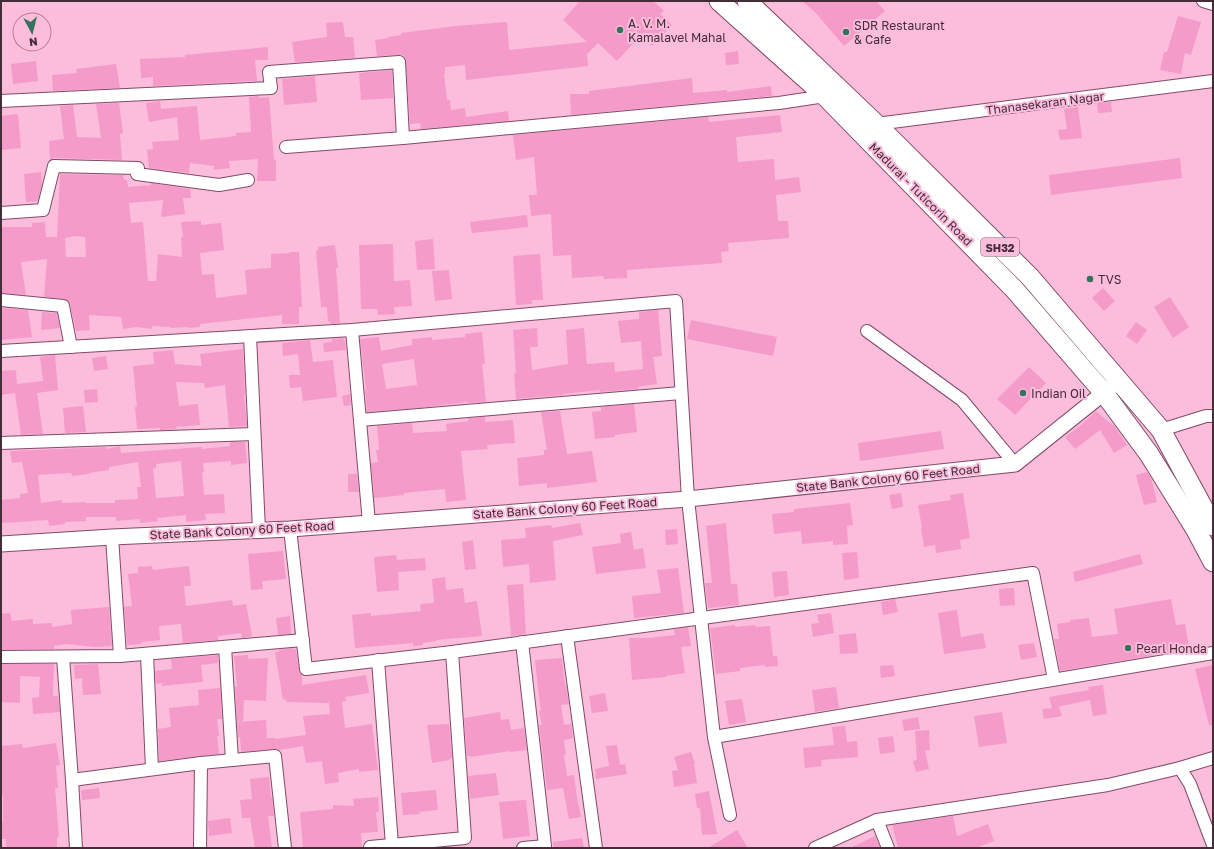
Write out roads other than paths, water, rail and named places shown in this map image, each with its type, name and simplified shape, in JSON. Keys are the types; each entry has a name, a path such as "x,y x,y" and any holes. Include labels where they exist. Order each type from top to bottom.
{"main road":[{"name":"Madurai - Tuticorin Road","path":"719,1 825,96 1014,289 1104,393 1149,454 1196,530 1213,562"},
{"name":"Madurai - Tuticorin Road","path":"747,1 876,124 1030,277 1161,430 1213,526"}],"street":[{"path":"1203,1 1213,4"},
{"path":"1,101 271,88 269,72 399,62 403,138"},
{"name":"Thanasekaran Nagar","path":"876,124 1213,81"},
{"path":"286,147 403,138 771,104 825,96"},
{"path":"1,213 43,210 54,166 138,168 137,174 219,185 248,180"},
{"path":"1,300 63,306 71,347"},
{"path":"1,351 352,330 676,301 688,499 714,737 730,815"},
{"path":"352,330 369,523"},
{"path":"867,332 962,400 1015,464 1119,380"},
{"path":"250,336 259,530"},
{"path":"360,420 681,393"},
{"path":"1161,430 1206,416 1213,416"},
{"path":"1,443 254,434"},
{"name":"State Bank Colony 60 Feet Road","path":"1,544 112,537 290,529 688,499 1015,464"},
{"path":"290,529 306,668 452,652 1033,573 1054,679"},
{"path":"112,537 120,656"},
{"path":"567,636 596,848"},
{"path":"1,657 120,656 303,640"},
{"path":"522,642 545,846 523,848"},
{"path":"225,647 232,760"},
{"path":"370,848 392,845 468,843 452,652"},
{"path":"147,654 152,769"},
{"path":"714,737 1054,679 1213,654"},
{"path":"63,657 76,848"},
{"path":"378,660 392,845"},
{"path":"72,780 201,763 275,756 285,848"},
{"path":"815,848 877,820 1108,785 1180,768 1213,758"},
{"path":"200,848 201,763"},
{"path":"1180,768 1190,784 1213,845"},
{"path":"877,820 888,848"}],"place":[{"name":"A. V. M. Kamalavel Mahal","path":"620,30"},
{"name":"SDR Restaurant & Cafe","path":"846,32"},
{"name":"TVS","path":"1090,279"},
{"name":"Indian Oil","path":"1023,393"},
{"name":"Pearl Honda","path":"1128,648"}]}
